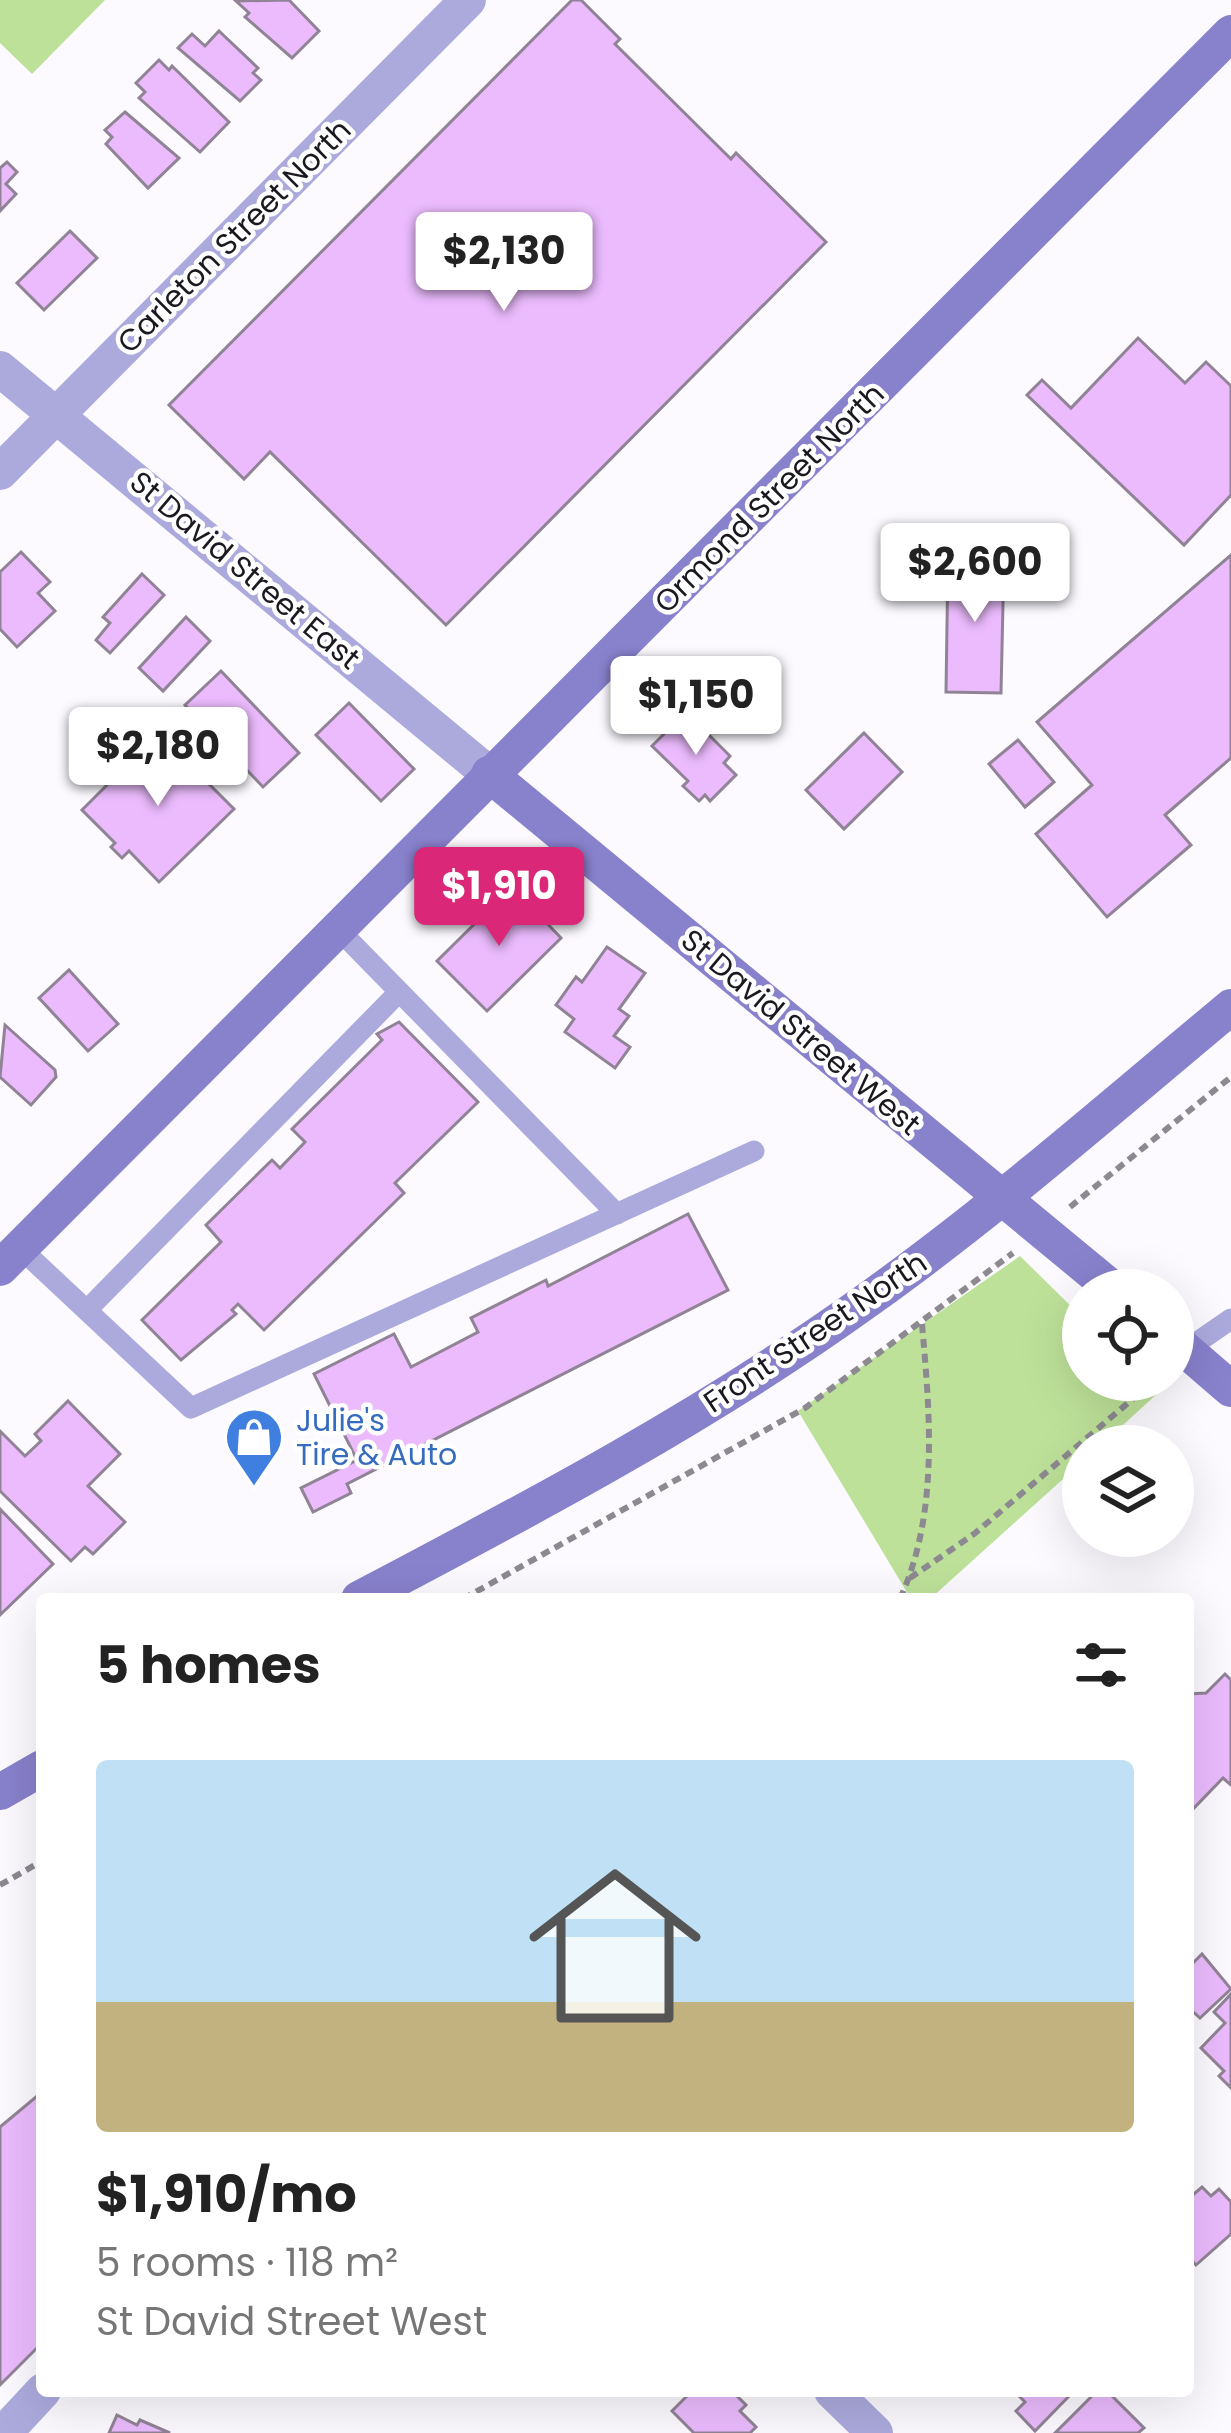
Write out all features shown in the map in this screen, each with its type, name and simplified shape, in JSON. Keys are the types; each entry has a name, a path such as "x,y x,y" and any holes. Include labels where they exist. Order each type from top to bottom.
{"street":[{"name":"Carleton Street North","path":"0,472 468,0"},
{"name":"Ormond Street North","path":"10,1258 1231,33"},
{"name":"St David Street East","path":"0,369 489,774"},
{"name":"St David Street West","path":"489,774 1088,1269"},
{"name":"Front Street North","path":"370,1593 602,1470 737,1389 869,1299 1002,1198 1231,1007"},
{"path":"1194,1356 1231,1389"},
{"path":"0,1792 36,1771"},
{"path":"4,2433 37,2397"},
{"path":"838,2397 875,2433"}],"lane":[{"path":"337,928 617,1214"},
{"path":"86,1310 399,992"},
{"path":"10,1258 86,1310 191,1408 754,1151"},
{"path":"1194,1337 1231,1319"}],"path":[{"path":"903,1593 910,1578 932,1461 922,1324"},
{"path":"910,1578 974,1534 1130,1401"},
{"path":"0,1886 36,1865"}],"green space":[{"path":"0,0 105,0 32,74 0,43"},
{"path":"1020,1256 1062,1297 1062,1401 1149,1401 1123,1425 1062,1425 1062,1480 937,1593 907,1593 798,1411"}],"building":[{"path":"289,0 319,31 292,58 245,17 249,13 236,1"},
{"path":"572,0 581,0 620,39 615,44 731,159 736,153 826,242 446,625 270,452 244,479 169,405"},
{"path":"219,31 258,68 253,73 261,80 240,101 178,48 192,34 205,46"},
{"path":"159,60 169,70 172,66 229,122 200,152 139,98 145,92 136,83"},
{"path":"125,112 179,158 148,188 106,144 112,137 105,130"},
{"path":"7,162 17,172 6,184 16,194 0,211 0,168"},
{"path":"70,231 97,258 44,310 17,283"},
{"path":"1138,338 1185,383 1206,362 1231,386 1231,495 1184,545 1027,395 1042,380 1071,408"},
{"path":"21,552 50,582 38,593 55,611 17,647 0,629 0,572"},
{"path":"1231,555 1231,758 1165,815 1191,845 1107,917 1036,834 1092,785 1037,722"},
{"path":"948,558 1004,559 1001,693 946,692"},
{"path":"142,574 164,595 110,653 96,640 110,623 103,617"},
{"path":"186,617 210,641 163,691 139,668"},
{"path":"221,671 299,753 263,787 185,705"},
{"path":"349,703 414,769 381,801 316,735"},
{"path":"686,712 730,756 724,763 736,775 710,801 705,795 699,801 683,786 688,781 652,746"},
{"path":"864,733 902,772 844,829 806,790"},
{"path":"157,735 186,765 193,758 203,770 199,774 234,809 159,882 129,851 122,858 111,847 115,843 82,810"},
{"path":"1018,740 1054,782 1025,807 989,764"},
{"path":"512,887 561,938 487,1011 437,961"},
{"path":"607,947 645,973 619,1009 629,1016 614,1036 630,1047 615,1068 565,1032 574,1019 556,1005 576,977 582,982"},
{"path":"69,970 118,1024 88,1051 39,998"},
{"path":"399,1022 478,1102 395,1183 404,1193 264,1330 238,1304 232,1310 236,1314 181,1360 142,1320 221,1242 206,1225 272,1160 280,1168 305,1142 292,1129 382,1040 377,1034"},
{"path":"5,1025 55,1070 56,1077 31,1105 0,1077"},
{"path":"688,1214 728,1290 347,1484 351,1493 313,1512 301,1488 357,1460 314,1374 394,1334 411,1367 478,1332 471,1318 546,1280 548,1286"},
{"path":"68,1401 120,1454 88,1486 125,1522 93,1554 85,1547 71,1561 0,1491 0,1431 25,1456 41,1441 35,1434"},
{"path":"0,1509 53,1564 0,1615"},
{"path":"1225,1674 1231,1680 1231,1785 1223,1778 1194,1808 1194,1694 1206,1693"},
{"path":"1202,1954 1231,1989 1200,2018 1194,2012 1194,1962"},
{"path":"1231,1994 1231,2088 1219,2076 1224,2071 1201,2048 1225,2023 1214,2012"},
{"path":"36,2097 36,2349 0,2385 0,2127"},
{"path":"1202,2187 1211,2196 1219,2189 1231,2202 1231,2234 1196,2265 1194,2263 1194,2194"},
{"path":"686,2397 738,2397 746,2405 740,2411 756,2427 750,2433 694,2433 672,2411"},
{"path":"1020,2397 1068,2397 1035,2431 1016,2411 1025,2402"},
{"path":"1091,2397 1113,2397 1144,2428 1138,2433 1055,2433"},
{"path":"117,2415 137,2425 140,2420 170,2433 109,2433"}],"place":[{"name":"Julie's Tire & Auto","path":"254,1488"}]}
